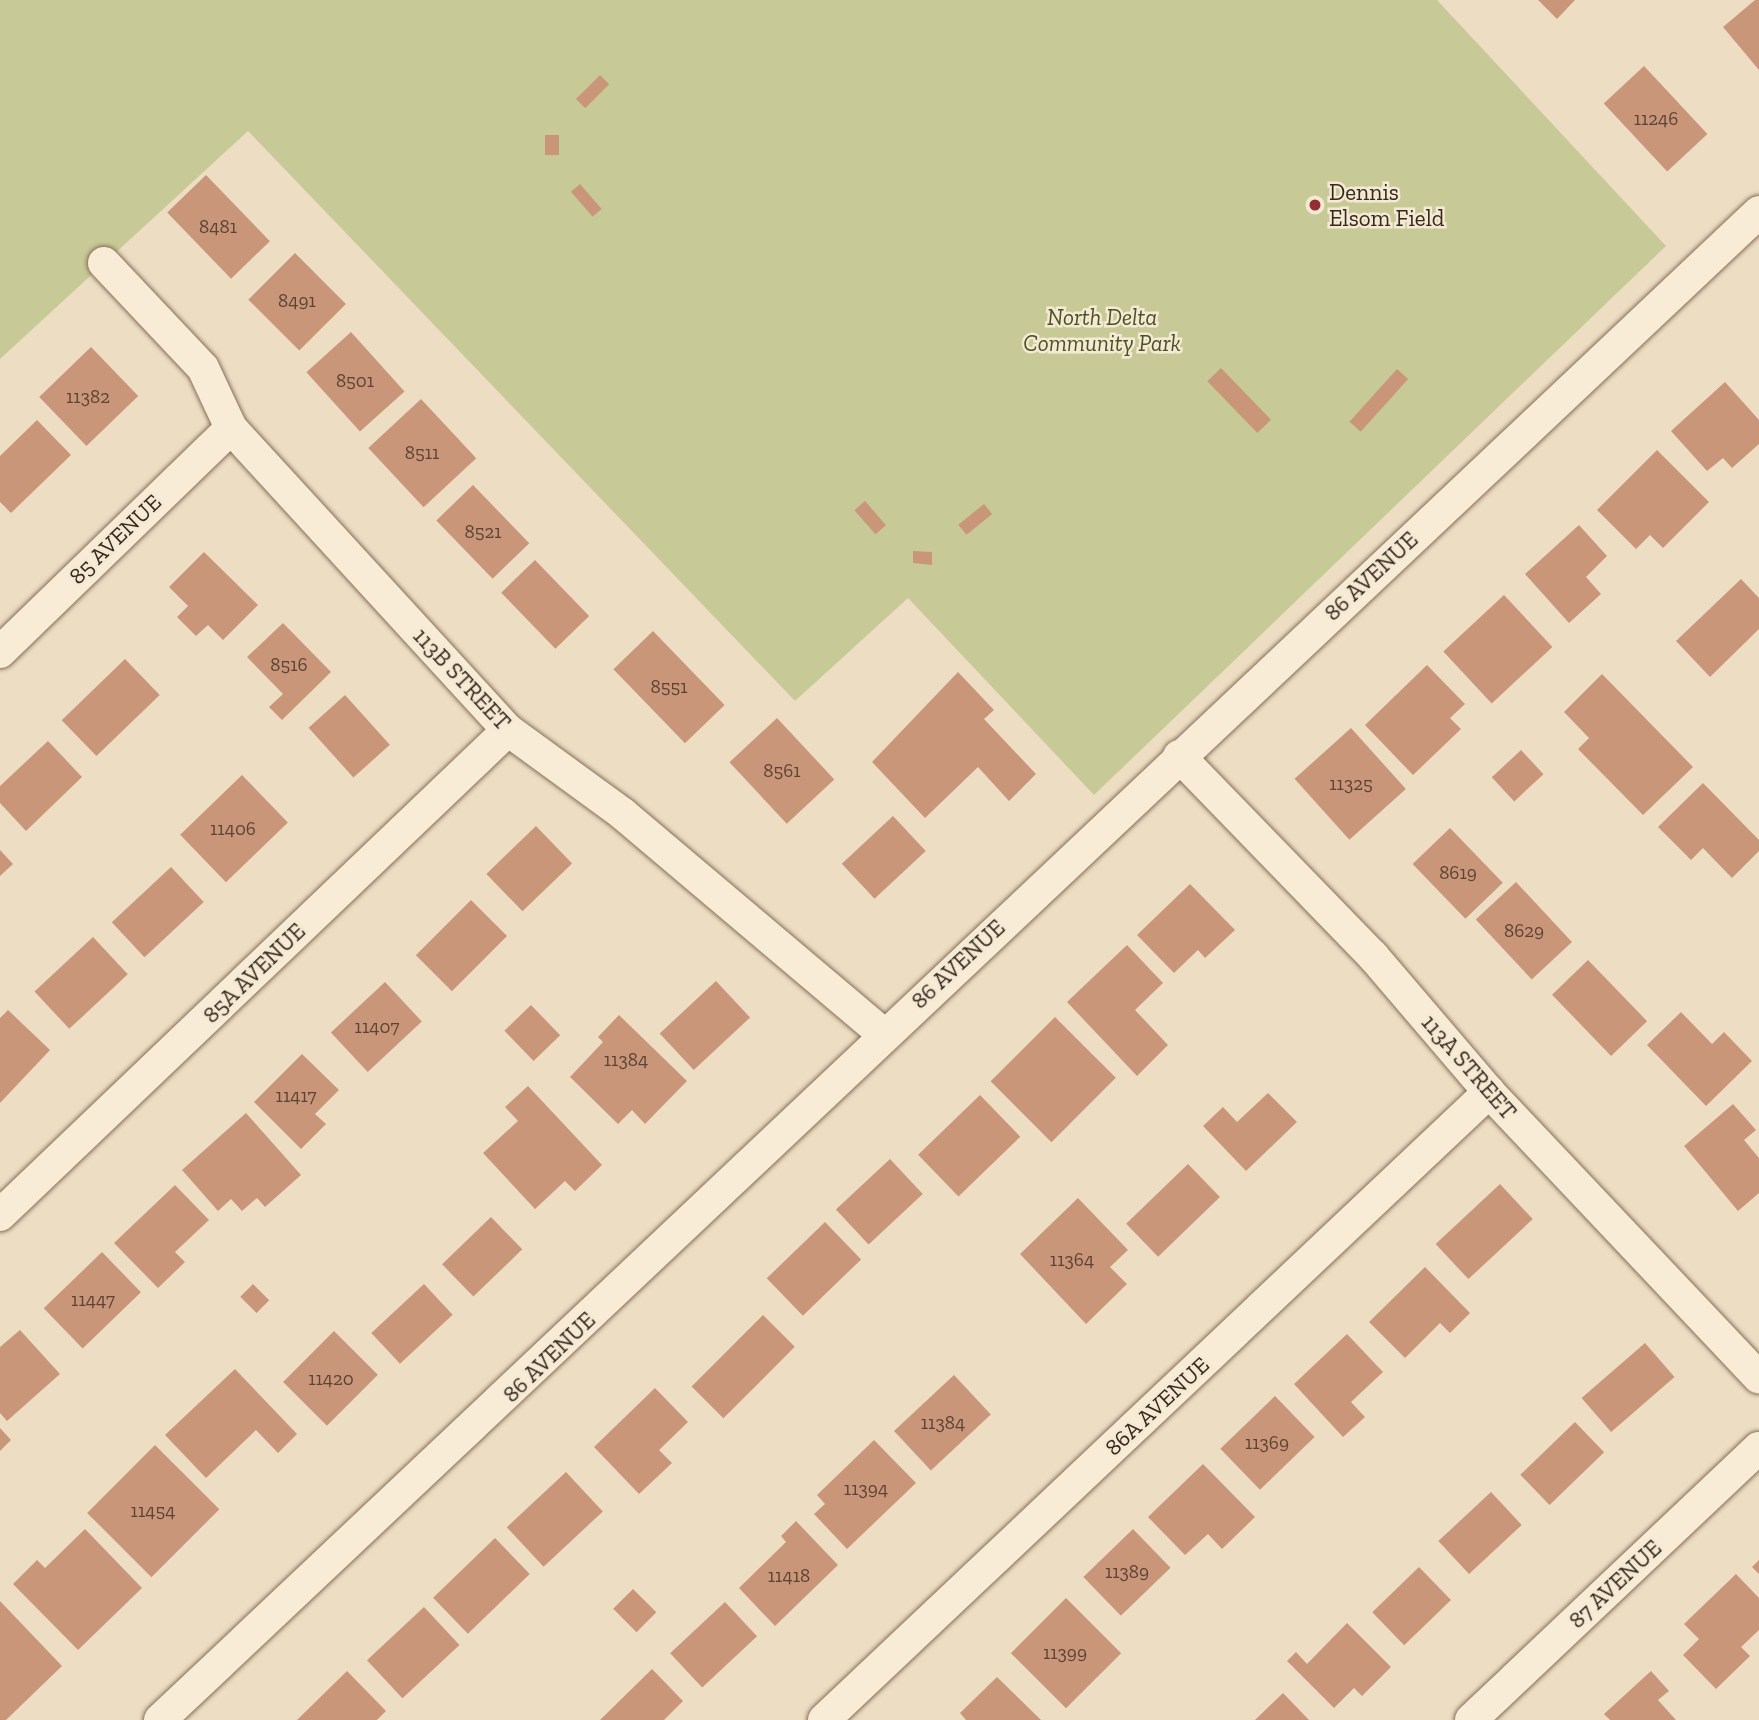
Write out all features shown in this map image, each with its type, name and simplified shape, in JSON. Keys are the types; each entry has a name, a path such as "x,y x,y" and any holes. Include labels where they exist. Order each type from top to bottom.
{"street":[{"name":"86 AVENUE","path":"160,1720 883,1034 1759,212"},
{"name":"113B STREET","path":"104,263 204,368 231,428 508,730 623,814 883,1034"},
{"name":"85 AVENUE","path":"0,652 231,428"},
{"name":"85A AVENUE","path":"0,1215 508,730"},
{"name":"113A STREET","path":"1180,756 1373,956 1489,1092 1759,1378"},
{"name":"86A AVENUE","path":"824,1720 1489,1092"},
{"name":"87 AVENUE","path":"1471,1720 1759,1448"}],"green space":[{"name":"North Delta Community Park","path":"0,0 1437,0 1666,246 1094,795 908,598 795,701 248,131 0,359"}],"building":[{"path":"1538,0 1575,0 1557,19"},
{"path":"1755,0 1759,0 1759,70 1723,27"},
{"path":"1644,66 1707,134 1667,172 1604,104"},
{"path":"600,75 609,84 585,108 576,99"},
{"path":"545,135 559,135 559,155 545,155"},
{"path":"206,175 270,241 231,279 167,213"},
{"path":"580,184 602,209 593,217 571,192"},
{"path":"295,253 346,304 299,351 248,300"},
{"path":"351,332 405,391 360,432 306,372"},
{"path":"91,347 138,396 86,446 39,397"},
{"path":"1221,368 1271,420 1257,433 1207,381"},
{"path":"1397,369 1408,379 1361,432 1349,422"},
{"path":"1725,382 1759,420 1759,444 1732,468 1723,458 1707,471 1671,431"},
{"path":"421,399 476,458 424,507 368,448"},
{"path":"37,420 71,455 11,513 0,502 0,456"},
{"path":"1657,450 1709,502 1663,548 1650,535 1636,549 1597,510"},
{"path":"473,485 529,543 493,579 436,520"},
{"path":"865,501 886,525 875,534 854,510"},
{"path":"984,504 992,514 967,535 958,525"},
{"path":"1579,525 1607,556 1586,577 1601,594 1569,623 1525,574"},
{"path":"913,551 932,552 932,565 913,563"},
{"path":"204,552 258,605 223,640 208,625 196,636 177,617 188,606 169,587"},
{"path":"535,560 589,616 555,649 501,593"},
{"path":"1741,579 1759,598 1759,629 1710,677 1676,641"},
{"path":"1504,595 1552,647 1492,704 1443,652"},
{"path":"283,623 331,672 282,720 269,707 283,694 247,657"},
{"path":"653,631 725,705 685,743 613,669"},
{"path":"125,659 160,695 96,756 62,720"},
{"path":"1427,665 1465,704 1450,718 1461,729 1413,775 1365,725"},
{"path":"958,672 994,710 984,719 1036,774 1009,801 978,767 925,818 872,762"},
{"path":"1602,674 1693,767 1643,815 1578,749 1589,738 1564,712"},
{"path":"345,695 390,745 353,778 309,728"},
{"path":"777,718 834,779 787,824 729,762"},
{"path":"1351,728 1406,789 1349,840 1295,779"},
{"path":"48,741 82,777 26,831 0,803 0,786"},
{"path":"1521,750 1544,774 1514,801 1492,777"},
{"path":"242,775 288,822 226,882 180,835"},
{"path":"1703,783 1759,840 1759,851 1732,878 1703,848 1691,860 1658,827"},
{"path":"893,816 926,851 875,899 842,864"},
{"path":"536,826 572,863 522,911 486,874"},
{"path":"1450,828 1503,883 1465,919 1413,864"},
{"path":"0,850 13,864 0,876"},
{"path":"171,867 204,902 144,957 112,922"},
{"path":"1516,882 1572,942 1532,979 1476,920"},
{"path":"1190,884 1235,930 1205,958 1198,950 1174,973 1137,935"},
{"path":"471,900 507,936 452,991 416,955"},
{"path":"93,937 128,974 69,1029 34,992"},
{"path":"1127,945 1163,983 1135,1010 1168,1045 1137,1076 1067,1002"},
{"path":"1588,960 1647,1021 1611,1056 1552,995"},
{"path":"716,981 750,1018 694,1070 660,1034"},
{"path":"385,982 422,1021 368,1072 331,1032"},
{"path":"531,1005 560,1035 534,1061 504,1031"},
{"path":"8,1010 50,1050 0,1103 0,1018"},
{"path":"1681,1012 1712,1044 1724,1032 1752,1061 1706,1106 1647,1045"},
{"path":"619,1015 687,1081 645,1124 632,1110 618,1124 570,1077 603,1042 598,1037"},
{"path":"1055,1017 1116,1078 1051,1142 991,1081"},
{"path":"302,1054 339,1090 315,1114 326,1124 301,1149 254,1102"},
{"path":"528,1086 602,1165 575,1191 565,1181 535,1209 483,1153 518,1121 505,1107"},
{"path":"1268,1093 1297,1122 1246,1171 1203,1126 1223,1107 1237,1122"},
{"path":"980,1095 1020,1137 958,1196 918,1155"},
{"path":"1733,1104 1756,1130 1744,1140 1759,1158 1759,1193 1738,1211 1684,1146"},
{"path":"246,1113 301,1175 265,1207 257,1198 242,1211 231,1199 218,1211 182,1170"},
{"path":"890,1159 923,1194 869,1245 836,1209"},
{"path":"1188,1164 1220,1197 1158,1257 1126,1224"},
{"path":"1500,1184 1533,1219 1468,1279 1436,1244"},
{"path":"175,1185 209,1220 175,1252 185,1262 158,1288 114,1243"},
{"path":"1078,1198 1128,1250 1110,1267 1127,1284 1086,1324 1020,1254"},
{"path":"491,1217 522,1249 473,1297 442,1264"},
{"path":"825,1222 861,1259 803,1316 767,1278"},
{"path":"102,1252 141,1292 83,1349 44,1308"},
{"path":"1425,1267 1470,1313 1450,1333 1440,1323 1405,1358 1369,1322"},
{"path":"253,1284 269,1300 257,1313 240,1297"},
{"path":"424,1284 453,1315 400,1364 371,1333"},
{"path":"763,1315 795,1347 723,1418 692,1386"},
{"path":"20,1330 60,1374 7,1421 0,1413 0,1347"},
{"path":"334,1331 378,1375 327,1426 283,1382"},
{"path":"1347,1334 1383,1372 1351,1402 1365,1417 1343,1437 1294,1384"},
{"path":"1645,1343 1675,1377 1611,1432 1582,1398"},
{"path":"235,1369 297,1434 278,1453 256,1430 206,1478 165,1435"},
{"path":"954,1375 991,1414 931,1470 894,1431"},
{"path":"655,1388 688,1422 659,1450 672,1463 639,1494 594,1447"},
{"path":"1275,1396 1315,1437 1260,1490 1220,1449"},
{"path":"1575,1422 1604,1452 1550,1505 1520,1475"},
{"path":"0,1428 11,1440 0,1451"},
{"path":"874,1440 916,1483 847,1549 814,1514 825,1504 817,1495"},
{"path":"155,1445 219,1509 151,1577 87,1513"},
{"path":"1203,1464 1255,1517 1222,1549 1208,1534 1185,1555 1148,1517"},
{"path":"566,1472 603,1511 544,1567 507,1527"},
{"path":"1491,1492 1522,1525 1469,1574 1438,1541"},
{"path":"796,1521 838,1565 775,1626 739,1588 786,1542 781,1536"},
{"path":"85,1529 142,1588 78,1650 13,1584 37,1560 45,1568"},
{"path":"1133,1529 1171,1568 1121,1616 1083,1577"},
{"path":"495,1538 530,1574 468,1634 433,1598"},
{"path":"1759,1560 1759,1574 1752,1567"},
{"path":"1419,1567 1451,1600 1404,1645 1372,1612"},
{"path":"1736,1574 1759,1598 1759,1630 1741,1647 1750,1656 1716,1689 1683,1655 1699,1639 1684,1624"},
{"path":"633,1589 656,1612 637,1632 613,1609"},
{"path":"1066,1598 1121,1653 1066,1708 1011,1653"},
{"path":"0,1601 62,1666 6,1720 0,1720"},
{"path":"725,1602 757,1636 702,1688 670,1653"},
{"path":"424,1607 459,1645 402,1698 367,1660"},
{"path":"1347,1623 1391,1667 1362,1696 1354,1688 1334,1708 1287,1661 1296,1652 1307,1664"},
{"path":"652,1669 683,1701 664,1720 600,1720"},
{"path":"347,1671 386,1711 377,1720 297,1720"},
{"path":"1651,1671 1669,1691 1658,1700 1676,1720 1610,1720 1604,1714"},
{"path":"997,1677 1041,1720 966,1720 960,1713"},
{"path":"1283,1693 1309,1720 1255,1720"}],"place":[{"name":"Dennis Elsom Field","path":"1315,205"}]}
